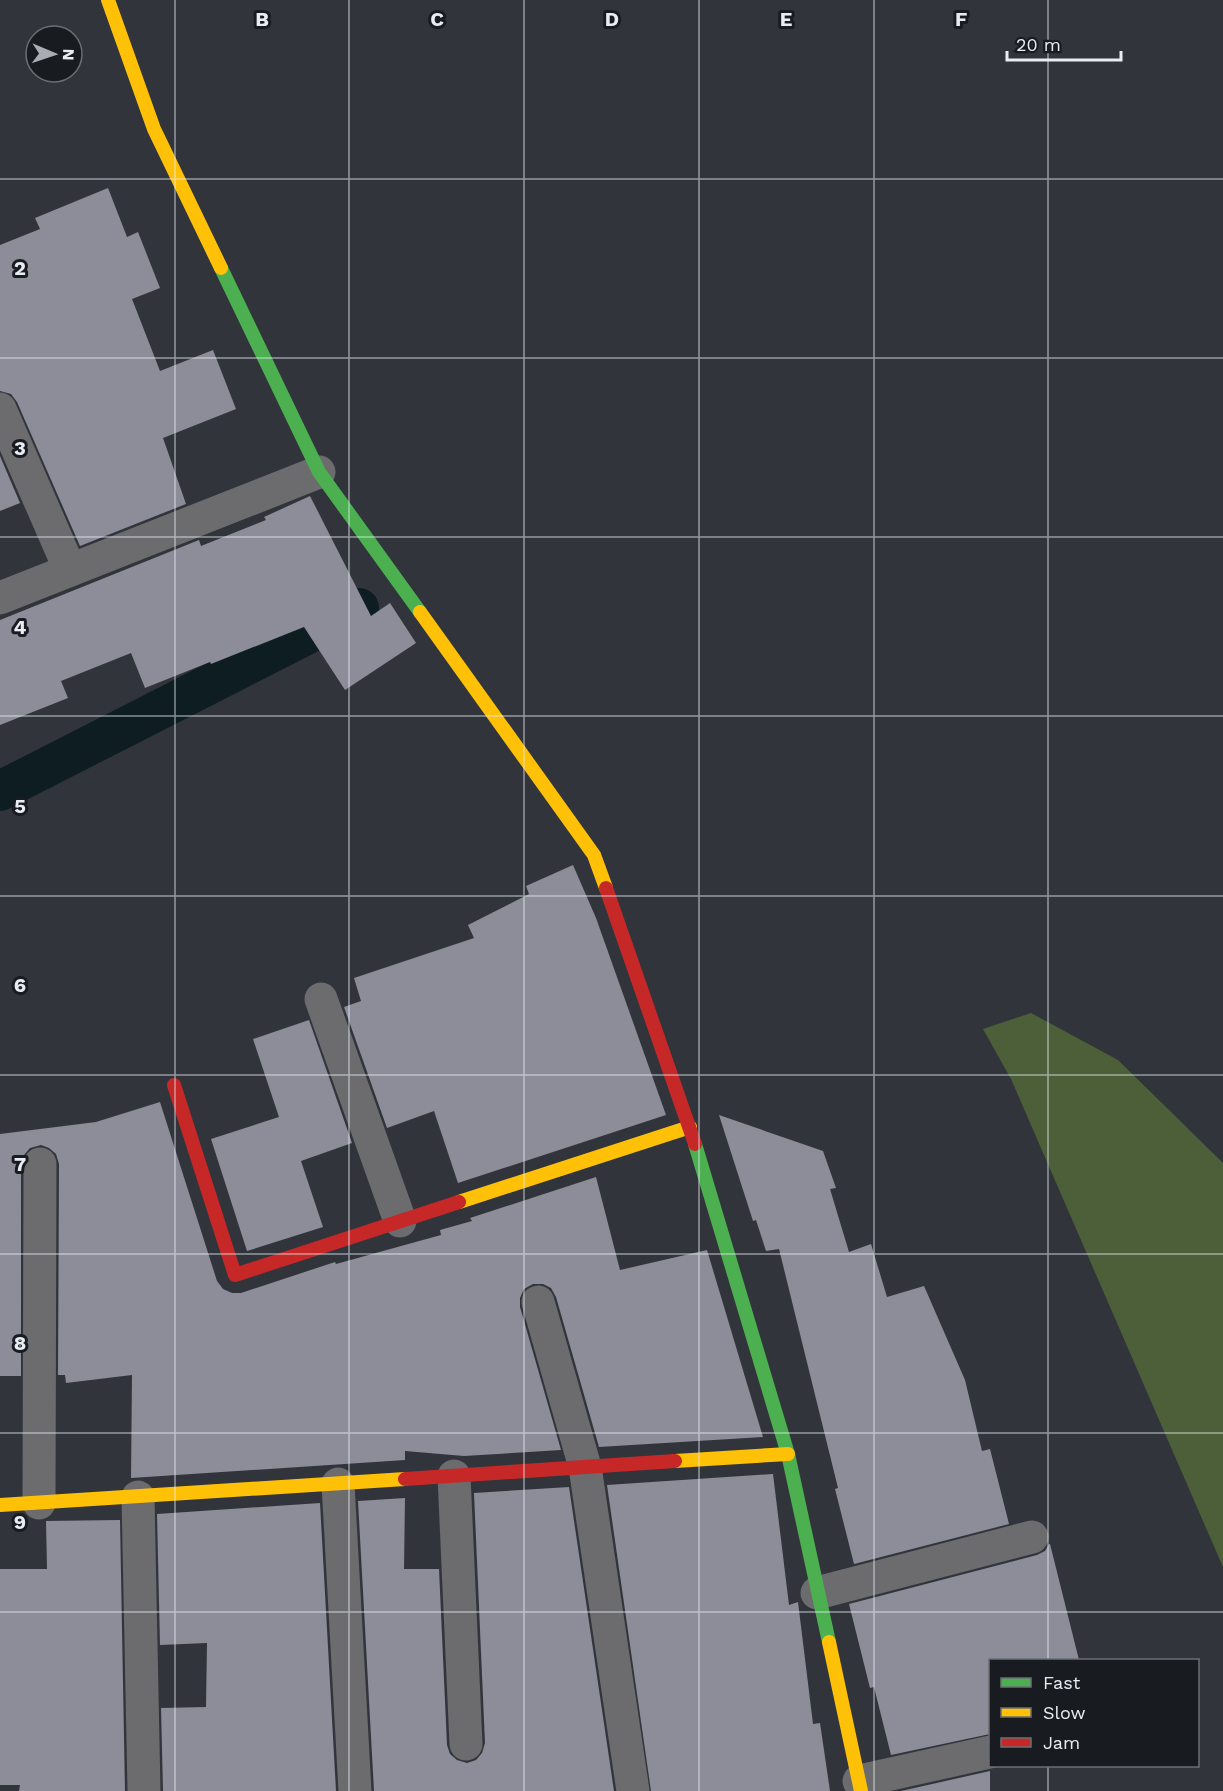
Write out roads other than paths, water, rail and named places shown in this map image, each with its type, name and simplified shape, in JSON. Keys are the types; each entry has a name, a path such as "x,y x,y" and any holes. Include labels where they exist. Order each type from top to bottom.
{"street":[{"path":"108,0 154,129 319,472 594,855 690,1127 788,1454 860,1786 989,1752"},
{"path":"0,409 70,570"},
{"path":"0,598 319,472"},
{"path":"321,999 400,1221"},
{"path":"174,1085 235,1275 690,1127"},
{"path":"39,1503 40,1164"},
{"path":"538,1302 585,1467 633,1791"},
{"path":"0,1505 788,1454"},
{"path":"454,1476 466,1744"},
{"path":"338,1484 355,1791"},
{"path":"138,1497 144,1791"},
{"path":"817,1593 1032,1537"}],"waterway":[{"path":"0,791 359,608"}]}
